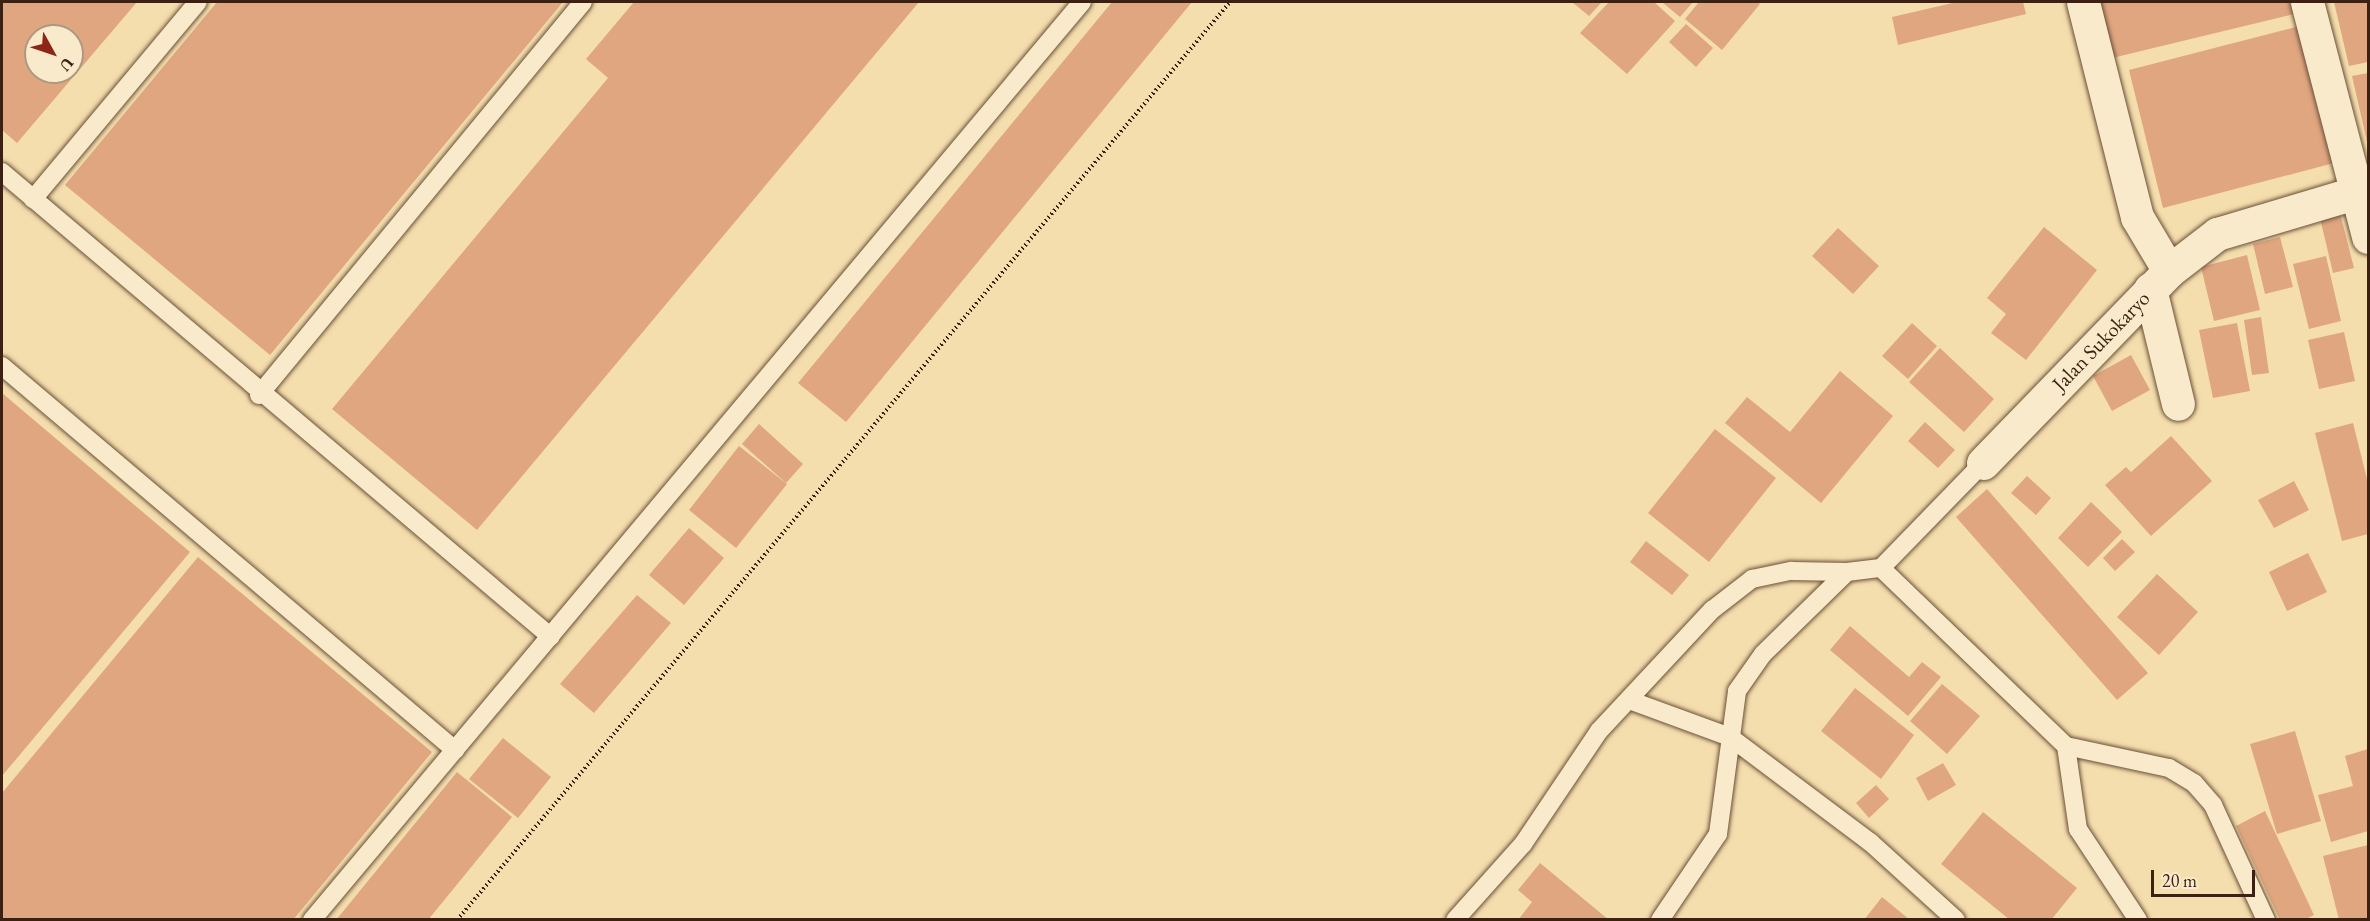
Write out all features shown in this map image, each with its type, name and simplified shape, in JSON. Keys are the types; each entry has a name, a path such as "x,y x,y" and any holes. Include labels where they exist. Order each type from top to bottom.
{"street":[{"path":"2083,2 2137,217 2160,280 2178,404"},
{"path":"2307,2 2363,190 2368,237"},
{"name":"Jalan Sukokaryo","path":"1983,463 2160,280 2217,234 2363,190"}],"lane":[{"path":"33,199 198,2"},
{"path":"259,395 583,2"},
{"path":"312,920 1082,2"},
{"path":"2,172 259,395 551,637"},
{"path":"2,366 455,750"},
{"name":"Jalan Sukokaryo","path":"1881,568 1983,463"},
{"path":"1455,920 1523,844 1599,731 1712,610 1752,579 1791,571 1847,572 1881,568 2066,746 2169,768 2194,783 2213,805 2266,920"},
{"path":"1660,920 1718,834 1737,691 1763,654 1847,572"},
{"path":"1629,700 1730,737 1870,842 1956,920"},
{"path":"2066,746 2078,829 2138,920"}],"path":[{"path":"457,920 1230,2"}],"building":[{"path":"2,2 137,2 84,64 84,24 24,24 24,84 67,84 17,143 2,130"},
{"path":"217,2 563,2 270,355 65,185"},
{"path":"634,2 919,2 477,530 332,409 608,78 586,59"},
{"path":"1112,2 1192,2 846,422 798,383"},
{"path":"1572,2 1602,2 1589,16"},
{"path":"1609,2 1654,2 1675,21 1627,74 1580,33"},
{"path":"1662,2 1693,2 1680,17"},
{"path":"1699,2 1757,2 1760,4 1722,50 1685,19"},
{"path":"1957,2 2023,2 2026,14 1898,45 1892,17"},
{"path":"2095,2 2301,2 2303,12 2108,59"},
{"path":"2334,2 2368,2 2368,62 2349,66"},
{"path":"1686,24 1713,48 1696,67 1669,42"},
{"path":"2300,26 2334,163 2163,208 2129,70"},
{"path":"2368,73 2368,146 2352,76"},
{"path":"2340,213 2354,268 2333,273 2320,218"},
{"path":"2044,227 2097,270 2026,360 1991,333 2006,314 1987,298"},
{"path":"1838,228 1879,266 1853,294 1812,256"},
{"path":"2280,237 2293,287 2265,294 2253,244"},
{"path":"2247,255 2260,310 2214,321 2201,267"},
{"path":"2326,256 2341,321 2309,329 2293,264"},
{"path":"2261,317 2269,373 2252,375 2244,320"},
{"path":"1912,323 1937,346 1908,379 1882,356"},
{"path":"2237,323 2250,391 2213,398 2199,330"},
{"path":"2344,332 2355,381 2319,389 2308,340"},
{"path":"1940,348 1994,399 1964,432 1909,382"},
{"path":"2131,355 2150,390 2112,411 2093,376"},
{"path":"1840,371 1893,416 1821,503 1725,423 1747,397 1790,432"},
{"path":"2,393 190,552 2,776"},
{"path":"1925,422 1955,450 1938,468 1908,441"},
{"path":"2353,423 2368,483 2368,534 2342,541 2315,433"},
{"path":"759,424 803,464 786,483 742,444"},
{"path":"1715,429 1776,478 1709,562 1648,513"},
{"path":"2171,436 2212,481 2151,536 2105,485 2126,467 2131,472"},
{"path":"739,446 787,484 736,548 689,510"},
{"path":"2027,476 2051,498 2036,515 2011,493"},
{"path":"2294,481 2309,510 2274,528 2258,500"},
{"path":"1987,489 2148,673 2117,700 1956,517"},
{"path":"2091,502 2122,532 2088,567 2058,538"},
{"path":"689,528 724,558 684,605 649,575"},
{"path":"2122,539 2135,552 2115,571 2103,558"},
{"path":"1646,541 1689,575 1672,595 1630,562"},
{"path":"2308,553 2327,592 2287,611 2269,572"},
{"path":"198,557 432,752 293,920 2,920 2,793"},
{"path":"2157,574 2198,612 2159,655 2117,617"},
{"path":"637,595 671,623 594,713 560,684"},
{"path":"1850,626 1909,677 1922,662 1941,677 1908,716 1830,650"},
{"path":"1942,684 1980,716 1947,754 1910,721"},
{"path":"1855,688 1914,735 1881,779 1821,731"},
{"path":"2295,731 2321,821 2277,834 2250,744"},
{"path":"503,738 551,777 518,818 469,779"},
{"path":"2368,749 2368,831 2331,842 2318,795 2353,786 2345,756"},
{"path":"1943,763 1956,785 1928,801 1916,778"},
{"path":"457,772 512,817 428,920 336,920"},
{"path":"1876,785 1889,799 1869,818 1856,803"},
{"path":"2265,811 2314,915 2304,920 2280,920 2236,826"},
{"path":"1983,812 2077,888 2051,920 2010,920 1941,864"},
{"path":"2368,845 2368,920 2339,920 2323,856"},
{"path":"1540,863 1609,920 1518,920 1532,902 1518,890"},
{"path":"1882,897 1910,920 1864,920"}]}
